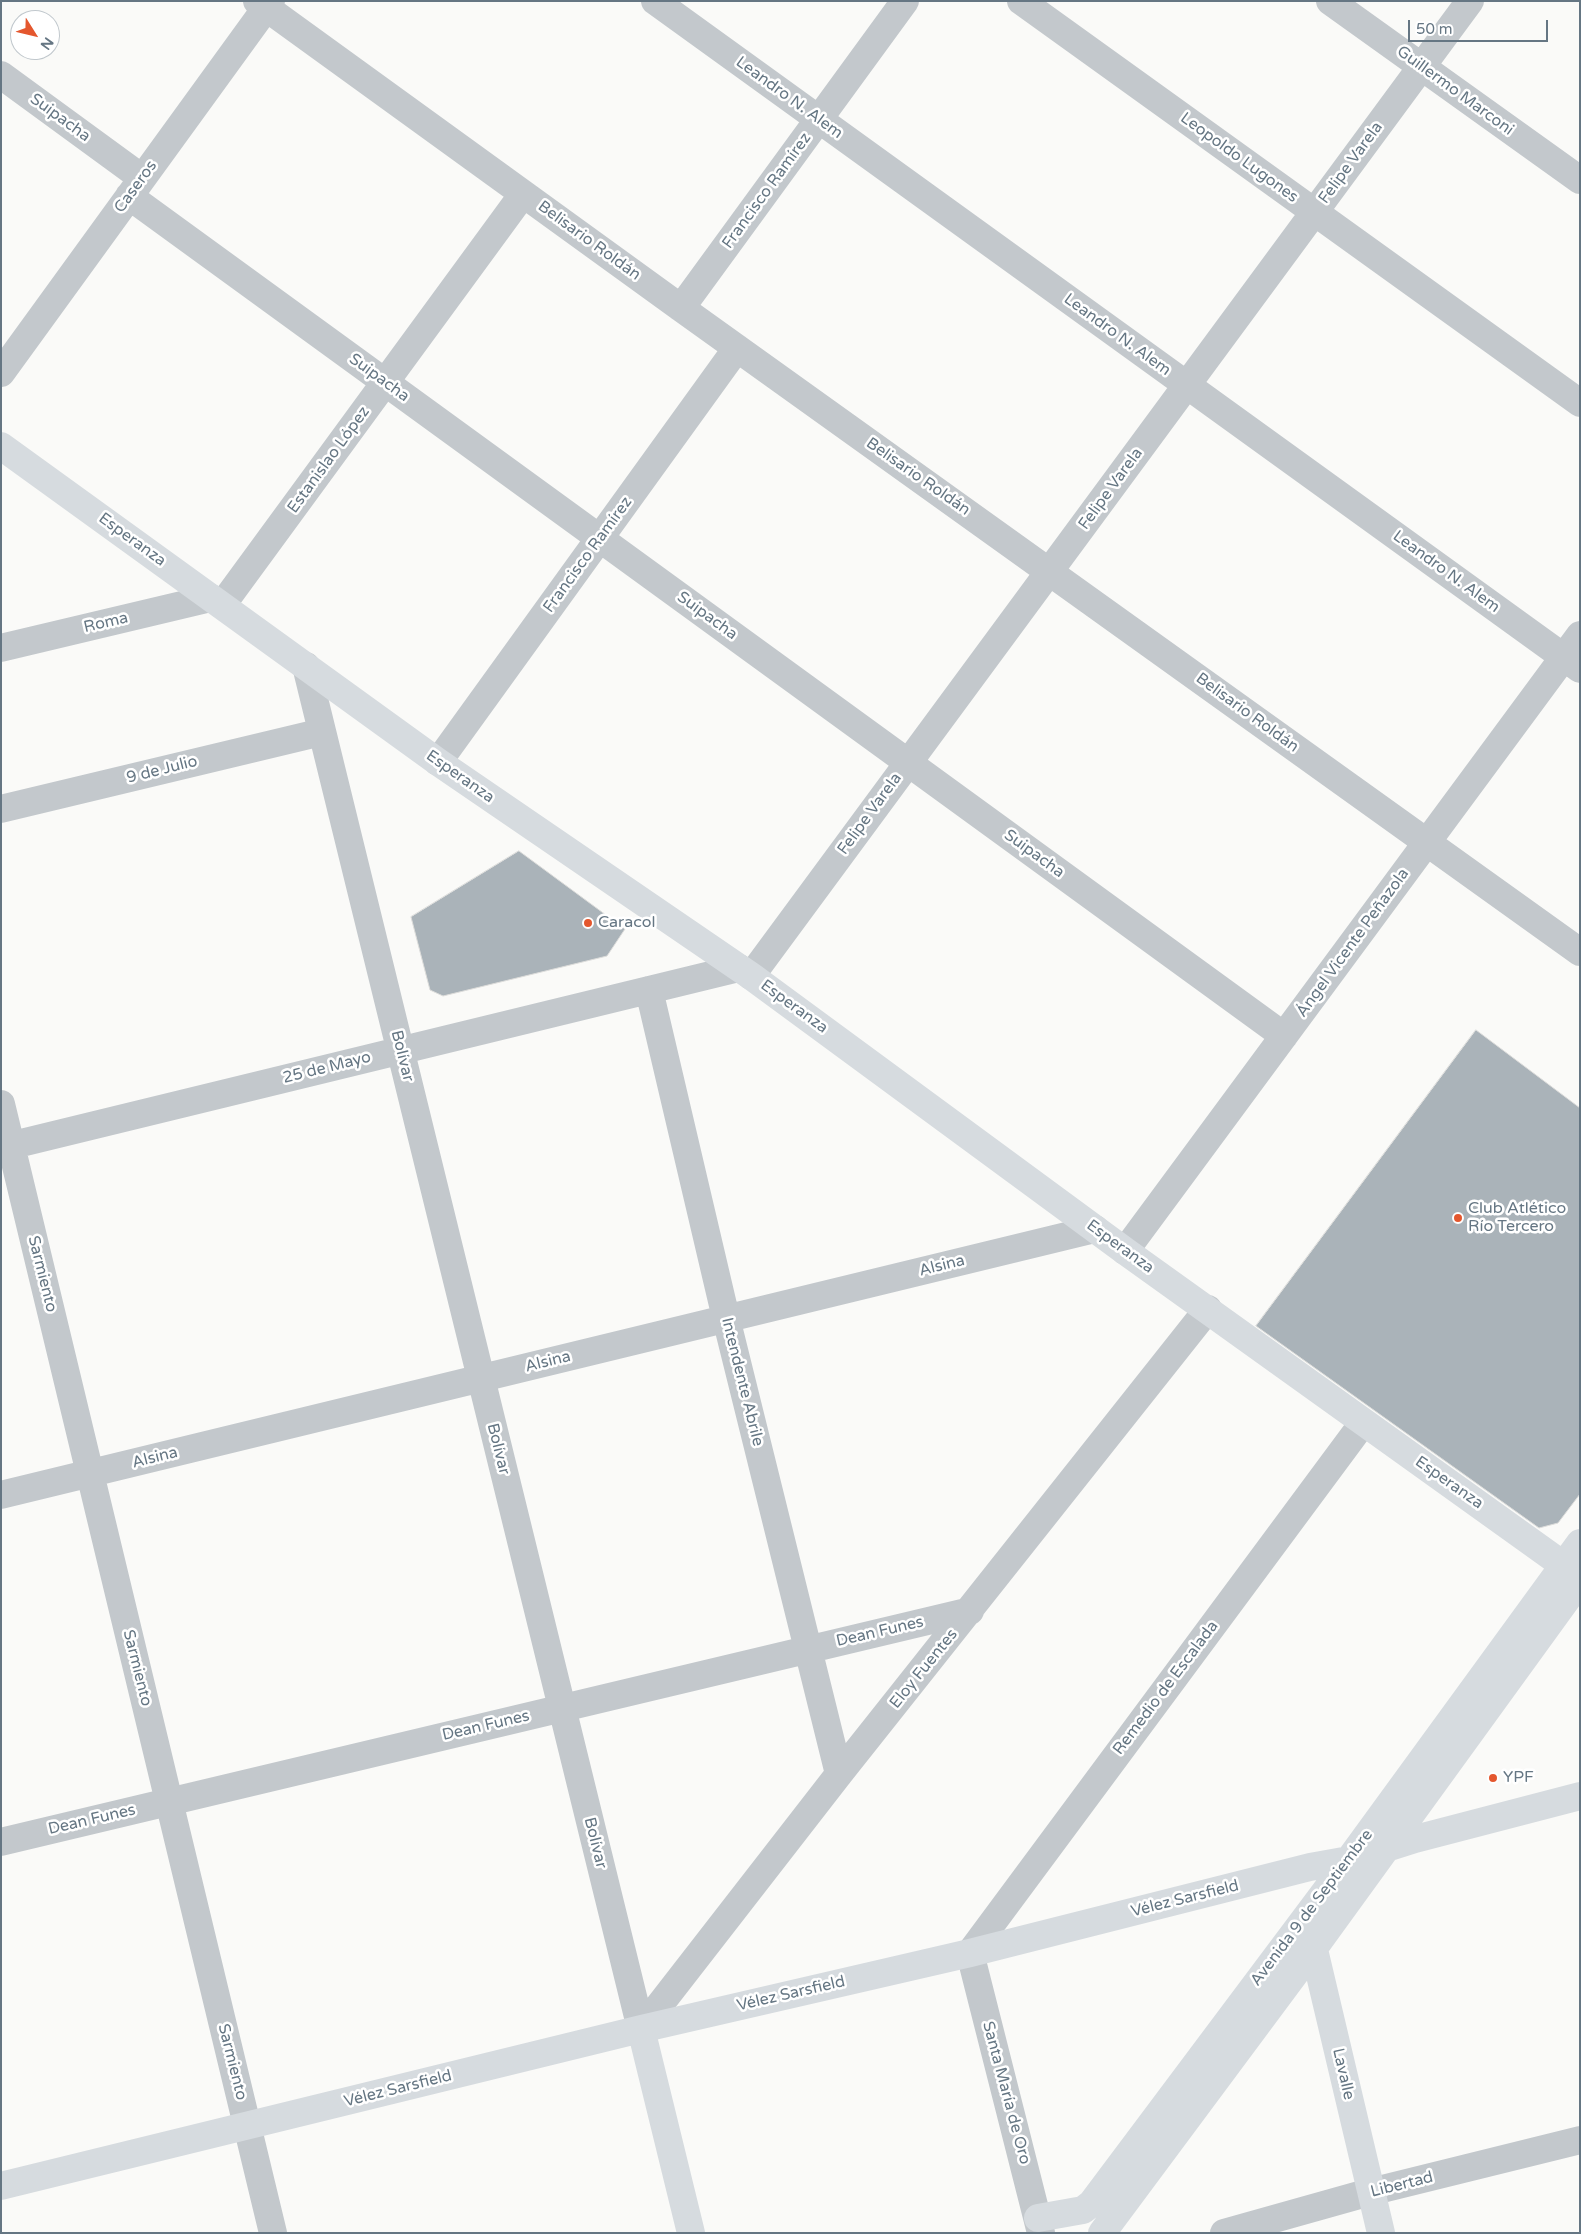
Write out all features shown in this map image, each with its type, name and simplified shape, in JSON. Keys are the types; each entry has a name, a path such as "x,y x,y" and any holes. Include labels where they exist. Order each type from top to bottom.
{"main road":[{"name":"Esperanza","path":"1,446 438,762 745,972 1125,1251 1574,1574"},
{"path":"1574,1574 1580,1543"},
{"name":"Avenida 9 de Septiembre","path":"1102,2233 1386,1848 1574,1574"},
{"name":"Avenida 9 de Septiembre","path":"1040,2225 1082,2210 1092,2203 1306,1916 1574,1574"},
{"name":"Vélez Sarsfield","path":"1,2186 641,2029 970,1953 1310,1867 1349,1860 1386,1848 1580,1796"},
{"name":"Lavalle","path":"1306,1916 1381,2233"},
{"name":"Bolívar","path":"641,2029 691,2233"}],"street":[{"name":"Leandro N. Alem","path":"655,1 1572,663"},
{"name":"Francisco Ramírez","path":"681,308 905,1"},
{"name":"Leopoldo Lugones","path":"1021,1 1580,403"},
{"name":"Guillermo Marconi","path":"1330,1 1580,180"},
{"name":"Felipe Varela","path":"745,972 908,763 1470,1"},
{"name":"Caseros","path":"1,373 136,187 265,3"},
{"name":"Belisario Roldán","path":"265,3 681,308 1580,952"},
{"name":"Suipacha","path":"1,76 136,187 386,383 1284,1036"},
{"name":"Estanislao López","path":"216,602 386,383 524,194"},
{"name":"Francisco Ramírez","path":"438,762 737,348"},
{"name":"Roma","path":"1,648 216,602"},
{"name":"Ángel Vicente Peñazola","path":"1125,1251 1427,842 1572,663 1580,635"},
{"name":"Bolívar","path":"306,666 641,2029"},
{"name":"9 de Julio","path":"1,809 322,732"},
{"name":"25 de Mayo","path":"6,1147 649,990 745,972"},
{"name":"Intendente Abrile","path":"649,990 726,1318 839,1774"},
{"name":"Sarmiento","path":"1,1104 6,1147 90,1473 273,2233"},
{"name":"Alsina","path":"1,1495 1095,1229"},
{"name":"Eloy Fuentes","path":"641,2029 839,1774 1208,1309"},
{"name":"Remedio de Escalada","path":"970,1953 1363,1422"},
{"name":"Dean Funes","path":"1,1842 970,1611"},
{"name":"Santa María de Oro","path":"970,1953 1040,2225"},
{"name":"Libertad","path":"1224,2233 1370,2192 1580,2140"}],"building":[{"path":"519,851 625,929 607,956 443,996 430,990 411,917"},
{"name":"Club Atlético Río Tercero","path":"1476,1030 1580,1108 1580,1494 1558,1523 1539,1528 1256,1326"}],"place":[{"name":"Caracol","path":"588,923"},
{"name":"Club Atlético Río Tercero","path":"1458,1218"},
{"name":"YPF","path":"1493,1778"}]}
